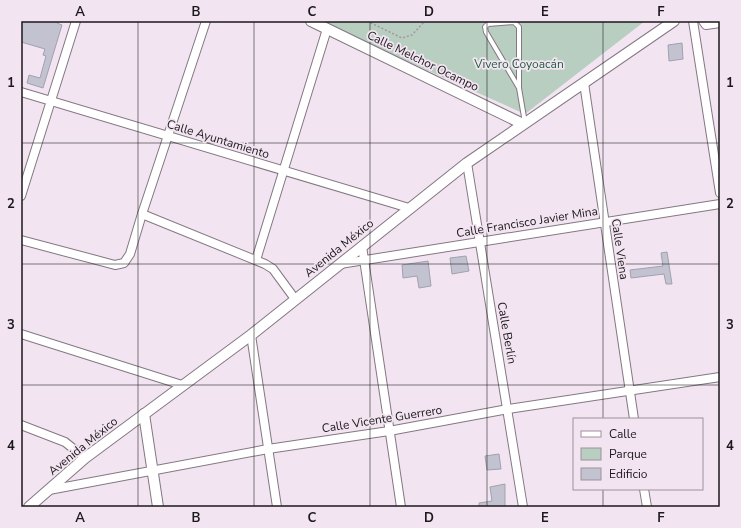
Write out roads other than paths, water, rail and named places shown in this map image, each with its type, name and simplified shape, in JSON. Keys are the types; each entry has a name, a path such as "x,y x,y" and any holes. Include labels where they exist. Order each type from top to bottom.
{"street":[{"path":"21,196 76,21"},
{"path":"21,240 115,265 124,263 130,254 206,21"},
{"name":"Calle Melchor Ocampo","path":"311,21 524,123"},
{"name":"Avenida México","path":"29,507 85,458 250,335 467,163 674,21"},
{"path":"693,21 720,193"},
{"path":"703,21 706,25 720,23"},
{"path":"256,260 328,29"},
{"name":"Calle Viena","path":"584,83 634,418"},
{"name":"Calle Ayuntamiento","path":"21,92 409,208"},
{"name":"Calle Berlín","path":"467,163 523,507"},
{"name":"Calle Francisco Javier Mina","path":"338,265 720,204"},
{"path":"142,214 256,260 273,269 295,299"},
{"path":"362,246 400,507"},
{"path":"21,334 182,385"},
{"path":"250,335 277,507"},
{"name":"Calle Vicente Guerrero","path":"49,490 268,449 389,431 508,409 720,377"},
{"path":"144,414 158,507"},
{"path":"21,425 65,442 85,458"},
{"path":"644,490 647,507"}],"lane":[{"path":"519,88 486,32 485,27 488,24 514,22 519,27 519,88 524,123"}],"park label":[{"name":"Vivero Coyoacán","path":"519,64"}]}
